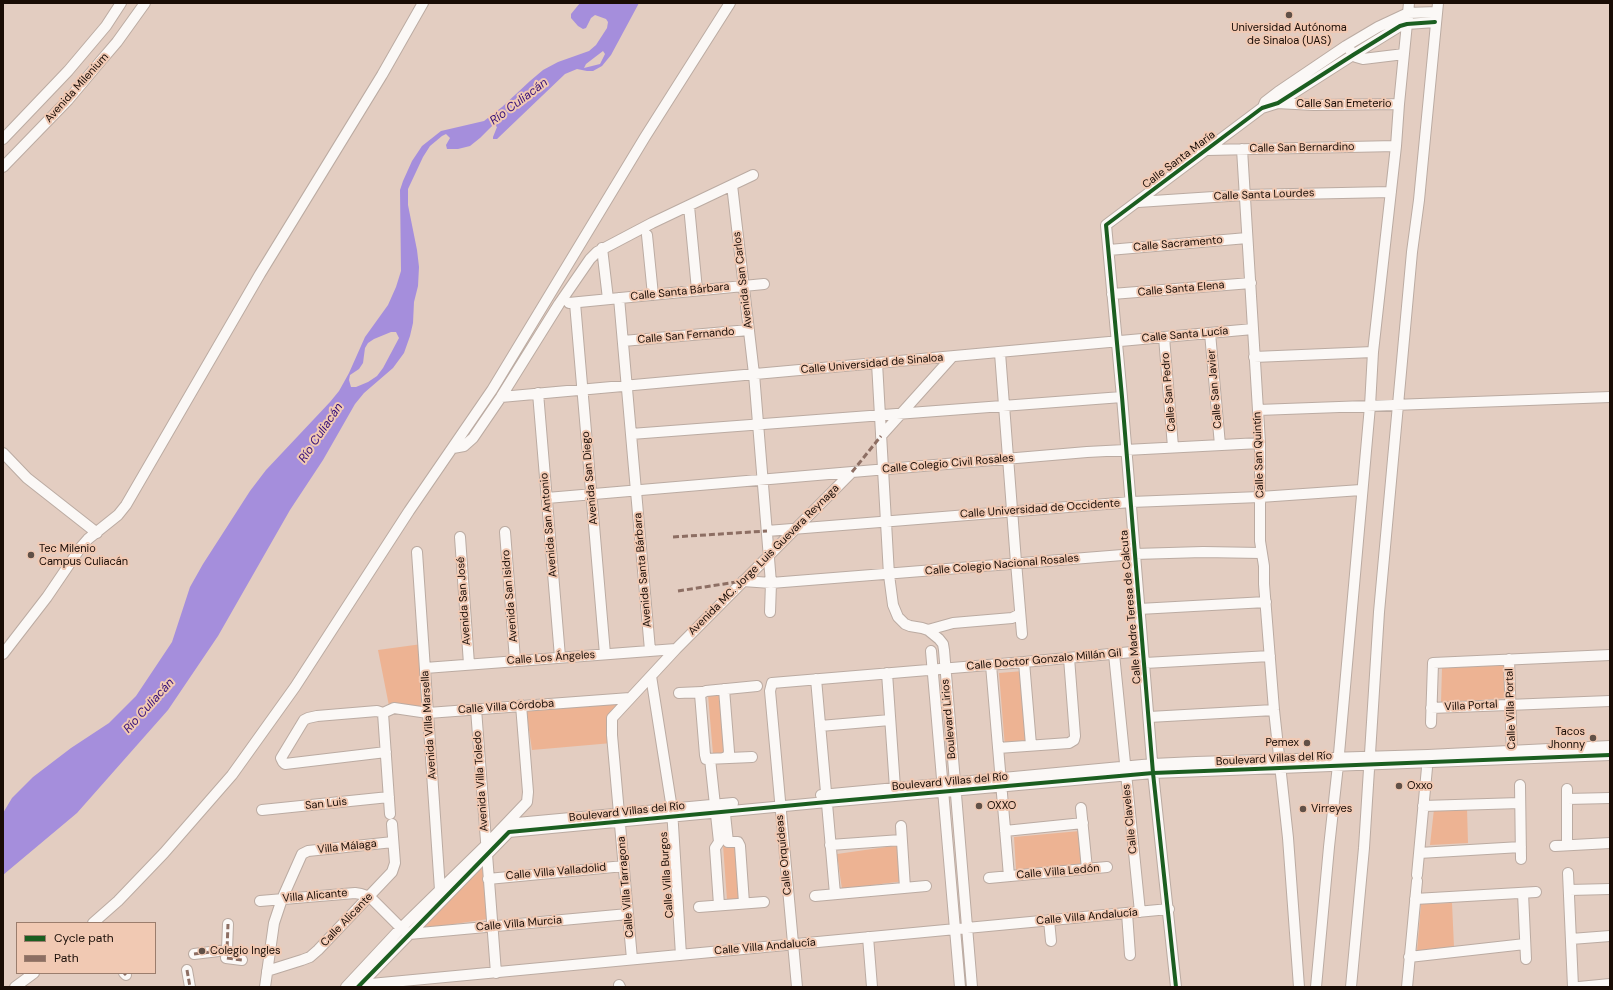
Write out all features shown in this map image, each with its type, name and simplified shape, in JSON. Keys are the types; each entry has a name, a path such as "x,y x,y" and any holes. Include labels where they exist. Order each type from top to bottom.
{"street":[{"name":"Avenida Milenium","path":"3,140 68,71 106,26 121,3"},
{"name":"Avenida Milenium","path":"3,167 68,100 117,42 145,3"},
{"path":"3,654 47,597 81,547 118,515 126,505 260,274 382,75 423,3"},
{"path":"94,922 118,901 164,853 232,775 295,687 410,511 492,390 645,138 730,3"},
{"path":"1316,987 1329,847 1339,761 1370,406 1373,352 1396,146 1408,8 1437,12"},
{"name":"Calle Santa María","path":"1106,225 1207,150 1264,105 1346,46 1408,8"},
{"path":"1278,103 1391,32 1437,12"},
{"path":"1351,987 1364,848 1379,612 1412,252 1419,200 1437,12"},
{"path":"1346,46 1353,55 1363,59 1404,54"},
{"name":"Calle San Emeterio","path":"1264,105 1278,103 1314,105 1399,104"},
{"name":"Calle San Bernardino","path":"1207,150 1396,146"},
{"name":"Calle San Quintín","path":"1242,149 1260,442 1260,541 1264,566 1274,710 1288,838 1299,987"},
{"path":"453,448 464,446 470,441 501,397 559,304 590,259 602,248 752,175"},
{"name":"Avenida San Carlos","path":"732,186 754,374 771,583 770,612"},
{"name":"Calle Santa Lourdes","path":"1138,202 1244,195 1391,192"},
{"path":"689,206 697,290"},
{"name":"Calle Madre Teresa de Calcuta","path":"1106,225 1153,769 1169,909 1176,987"},
{"path":"647,235 652,295"},
{"name":"Calle Sacramento","path":"1108,250 1248,238"},
{"path":"602,248 608,299"},
{"name":"Calle Santa Elena","path":"1112,294 1250,283"},
{"name":"Calle Santa Bárbara","path":"559,304 764,284"},
{"name":"Calle Santa Bárbara","path":"619,298 631,434"},
{"name":"Avenida San Diego","path":"575,303 605,654"},
{"name":"Calle Santa Lucía","path":"1117,342 1253,329"},
{"name":"Calle San Fernando","path":"623,341 749,330"},
{"name":"Calle San Javier","path":"1210,333 1220,444"},
{"name":"Calle San Pedro","path":"1164,337 1173,447"},
{"name":"Calle Universidad de Sinaloa","path":"501,397 1117,342"},
{"path":"1254,357 1373,352"},
{"path":"1000,353 1022,634"},
{"path":"881,436 952,357"},
{"name":"Boulevard Lirios","path":"877,363 889,575 893,605 898,617 910,626 928,630 943,644 972,987"},
{"name":"Avenida San Antonio","path":"538,394 560,657"},
{"path":"631,434 1122,397"},
{"path":"1258,410 1610,397"},
{"name":"Avenida Santa Bárbara","path":"631,434 650,650"},
{"name":"Calle Colegio Civil Rosales","path":"547,498 1126,449 1260,442"},
{"path":"3,453 27,478 97,533"},
{"name":"Avenida MC. Jorge Luis Guevara Reynaga","path":"676,649 852,472"},
{"name":"Calle Universidad de Occidente","path":"767,531 1131,502 1260,497 1362,490"},
{"name":"Avenida San Isidro","path":"505,532 515,660"},
{"name":"Avenida San José","path":"460,537 469,664"},
{"name":"Avenida Villa Marsella","path":"417,552 428,713 443,893"},
{"name":"Calle Colegio Nacional Rosales","path":"743,581 771,583 889,575 1016,562 1135,554 1203,552 1262,553"},
{"path":"1139,609 1266,602"},
{"path":"928,630 953,623 1012,618 1020,614"},
{"name":"Calle Los Ángeles","path":"425,668 676,649"},
{"name":"Calle Villa Tarragona","path":"632,959 611,721 614,715 676,649"},
{"name":"Calle Doctor Gonzalo Millán Gil","path":"932,670 1114,654 1143,650"},
{"name":"Boulevard Lirios","path":"931,651 960,987"},
{"name":"Calle Claveles","path":"1114,654 1140,912"},
{"path":"1431,723 1433,663 1610,655"},
{"path":"1145,663 1270,656"},
{"path":"998,748 1069,743 1074,740 1075,736 1069,658"},
{"name":"Calle Villa Portal","path":"1509,659 1512,755"},
{"path":"1024,662 1031,745"},
{"path":"991,665 1009,876"},
{"path":"835,894 816,679 932,670"},
{"path":"887,674 895,788"},
{"name":"Calle Villa Burgos","path":"651,676 672,812 681,955"},
{"name":"Calle Orquídeas","path":"797,987 779,803 770,688 772,683 816,679"},
{"path":"679,693 701,695 724,689 757,686"},
{"path":"723,758 727,757 729,752 724,689"},
{"path":"701,695 706,759 752,757"},
{"name":"Calle Villa Córdoba","path":"386,752 291,763 283,762 281,758 304,720 317,716 376,710 383,713 394,708 428,713 630,698"},
{"name":"Villa Portal","path":"1431,708 1610,701"},
{"path":"506,824 524,806 527,798 521,705"},
{"name":"Avenida Villa Toledo","path":"476,709 496,972"},
{"path":"1149,717 1274,710"},
{"name":"Calle Alicante","path":"267,971 310,957 370,897 394,870 383,713"},
{"path":"820,726 890,720"},
{"name":"Boulevard Villas del Río","path":"346,987 358,985 405,931 486,850 509,832 672,812 1153,769 1196,762 1280,764 1431,759 1512,755 1610,746"},
{"name":"Boulevard Villas del Río","path":"1512,755 1610,755"},
{"path":"710,759 720,808 723,842"},
{"path":"1407,987 1419,853 1431,759"},
{"path":"1520,785 1521,859"},
{"name":"Boulevard Villas del Río","path":"826,798 895,788 943,788"},
{"path":"1567,845 1567,794 1610,798"},
{"name":"San Luis","path":"262,810 389,797"},
{"path":"1426,806 1520,803"},
{"path":"1081,808 1087,869"},
{"name":"Boulevard Villas del Río","path":"486,850 506,824 619,818"},
{"path":"1006,831 1083,823"},
{"path":"900,826 905,888"},
{"path":"830,845 901,840"},
{"name":"Villa Málaga","path":"282,899 302,854 308,851 393,842"},
{"path":"719,905 715,848 723,842 738,842 740,846 744,903"},
{"path":"1555,846 1610,844"},
{"path":"1419,853 1521,847"},
{"name":"Calle Villa Valladolid","path":"488,879 624,866"},
{"name":"Calle Villa Ledón","path":"989,878 1107,867"},
{"path":"1568,873 1573,987"},
{"path":"815,896 926,886"},
{"path":"1569,890 1610,888"},
{"path":"1415,899 1536,892"},
{"name":"Villa Alicante","path":"260,901 354,893 370,897"},
{"path":"1523,893 1526,959"},
{"path":"370,897 405,931"},
{"path":"265,987 272,930 282,899"},
{"path":"699,906 764,902"},
{"name":"Calle Villa Andalucía","path":"358,985 406,984 496,972 1169,909"},
{"name":"Calle Villa Murcia","path":"405,931 492,926 628,914"},
{"path":"1127,914 1130,955"},
{"path":"1049,920 1051,941"},
{"path":"227,957 228,924"},
{"path":"1571,939 1610,936"},
{"path":"868,937 872,987"},
{"path":"1409,957 1525,944"},
{"path":"194,954 242,960"},
{"path":"187,970 190,987"},
{"path":"15,987 33,974"},
{"path":"1579,987 1610,984"}],"shaded area":[{"path":"422,644 426,711 389,706 378,650"},
{"path":"1506,665 1508,698 1441,703 1442,668"},
{"path":"1023,671 1029,745 1005,747 999,673"},
{"path":"723,694 728,753 713,754 708,695"},
{"path":"618,704 610,714 612,743 532,750 526,710"},
{"path":"1467,808 1468,843 1430,845 1434,809"},
{"path":"1080,831 1084,864 1016,870 1014,837"},
{"path":"739,844 744,899 727,900 723,845"},
{"path":"900,845 904,881 842,889 837,854"},
{"path":"482,866 488,919 420,929"},
{"path":"1452,903 1454,947 1417,951 1421,904"}],"water":[{"name":"Río Culiacán","path":"580,3 639,3 611,55 602,66 593,71 577,69 565,74 497,139 493,139 497,127 494,124 470,146 458,149 447,149 446,145 450,138 446,134 430,146 423,157 408,189 408,205 419,267 418,286 414,302 413,323 404,353 393,368 364,393 355,404 323,460 290,510 218,636 168,710 77,813 3,875 3,813 12,798 33,777 71,748 109,723 136,696 172,642 190,587 250,491 266,470 339,391 349,373 365,337 388,305 396,287 401,271 400,190 412,161 422,146 441,131 484,121 543,70 558,62 589,51 596,45 607,28 608,22 606,19 595,15 591,18 586,28 583,29 571,18 571,14","holes":["603,51 605,54 600,64 584,68 586,64","391,332 396,332 399,338 383,368 377,376 368,382 356,387 351,387 349,380 350,375 359,369 363,363 365,348 368,343"]}],"marked path":[{"path":"852,472 881,436"},
{"path":"673,537 767,531"},
{"path":"678,591 743,581"},
{"path":"194,954 227,950 228,924"},
{"path":"227,950 226,958 242,960"},
{"path":"187,970 190,987"}],"cycle path":[{"path":"1176,987 1153,773 1122,397 1106,225 1262,108 1278,103 1400,26 1435,22"},
{"path":"358,987 509,832 1153,773 1610,755"}],"place":[{"name":"Universidad Autónoma de Sinaloa (UAS)","path":"1289,15"},
{"name":"Tec Milenio Campus Culiacán","path":"31,555"},
{"name":"Tacos Jhonny","path":"1593,738"},
{"name":"Pemex","path":"1307,743"},
{"name":"Oxxo","path":"1399,786"},
{"name":"OXXO","path":"979,806"},
{"name":"Virreyes","path":"1303,809"},
{"name":"Colegio Ingles","path":"202,951"}]}
